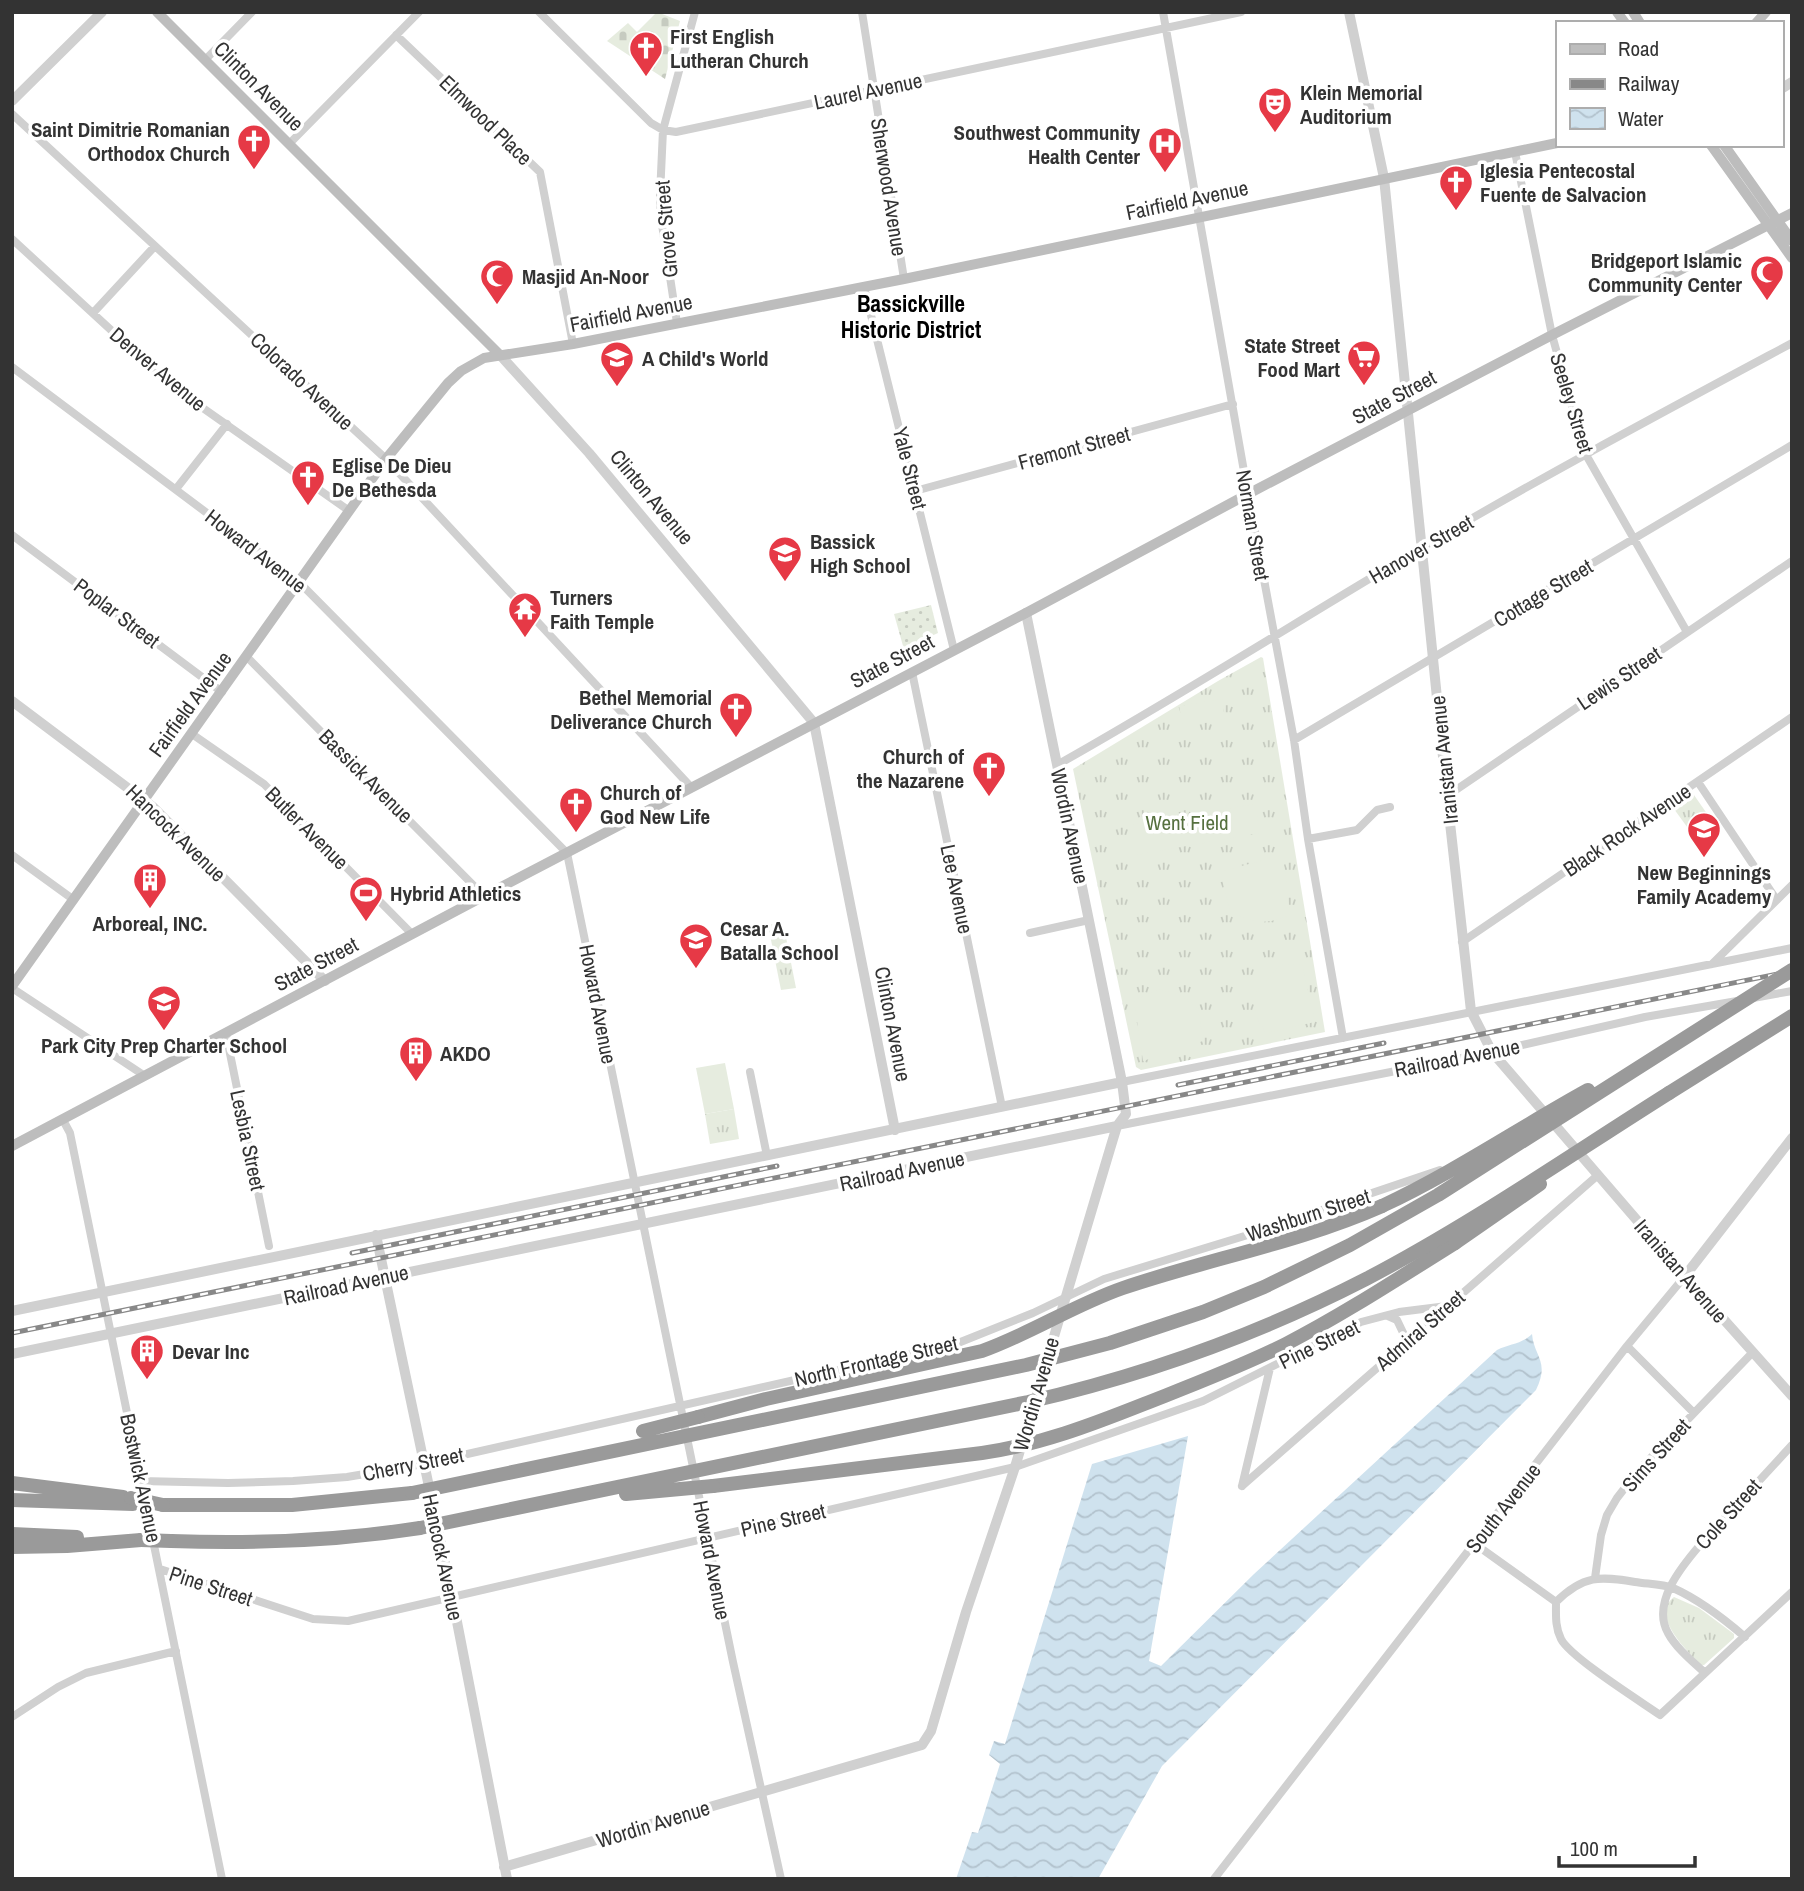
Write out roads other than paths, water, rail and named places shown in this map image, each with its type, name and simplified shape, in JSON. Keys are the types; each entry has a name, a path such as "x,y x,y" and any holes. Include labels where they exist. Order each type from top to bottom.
{"highway":[{"path":"12,1483 163,1505 292,1505 412,1493 1026,1365 1110,1343 1213,1308 1294,1273 1386,1226 1790,972"},
{"path":"12,1534 141,1541 296,1542 420,1528 1055,1396 1123,1377 1205,1350 1295,1313 1393,1264 1792,1016"},
{"path":"631,1449 643,1431 776,1396 969,1355 1131,1286 1302,1236 1382,1206 1442,1176 1540,1116 1700,1030"},
{"path":"569,1499 713,1486 1020,1447 1101,1421 1254,1359 1344,1312 1455,1243 1669,1093"},
{"path":"12,1500 132,1501"},
{"path":"12,1547 141,1541"}],"main road":[{"name":"Clinton Avenue","path":"157,12 500,355"},
{"name":"Fairfield Avenue","path":"12,987 386,458 448,383 461,371 484,358 573,344 904,279 1556,143"},
{"path":"1713,147 1773,223 1792,242"},
{"path":"1725,147 1792,258"},
{"name":"State Street","path":"12,1146 1248,494 1792,213"}],"street":[{"path":"12,101 102,12"},
{"path":"205,60 252,12"},
{"path":"290,143 419,12"},
{"path":"540,12 652,123 663,130"},
{"name":"Grove Street","path":"677,323 661,218 663,130 695,12"},
{"name":"Sherwood Avenue","path":"862,12 904,279"},
{"name":"Norman Street","path":"1163,12 1273,637 1294,740 1308,839 1343,1038"},
{"name":"Laurel Avenue","path":"663,130 682,132 1239,12"},
{"name":"Iranistan Avenue","path":"1349,12 1384,178 1471,1011 1492,1052 1792,1396"},
{"name":"Elmwood Place","path":"396,34 540,172 573,344"},
{"name":"Colorado Avenue","path":"12,114 386,458 691,787"},
{"name":"Seeley Street","path":"1515,152 1552,335 1585,453 1687,632"},
{"name":"Denver Avenue","path":"12,239 173,387 348,510"},
{"path":"93,313 155,246"},
{"name":"Yale Street","path":"864,287 954,650"},
{"name":"Hanover Street","path":"1057,765 1585,453 1792,343"},
{"name":"Clinton Avenue","path":"500,355 589,453 814,723 895,1130"},
{"name":"Howard Avenue","path":"12,368 299,582 567,853 680,1406 781,1879"},
{"name":"Fremont Street","path":"915,491 1233,404"},
{"path":"176,489 228,424"},
{"name":"Cottage Street","path":"1294,740 1792,445"},
{"name":"Poplar Street","path":"12,535 222,692"},
{"name":"Lewis Street","path":"1447,796 1792,561"},
{"name":"Wordin Avenue","path":"504,1867 922,1745 931,1731 966,1612 1015,1466 1117,1126 1126,1114 1122,1082 1026,613"},
{"name":"Bassick Avenue","path":"247,657 484,896"},
{"name":"Lee Avenue","path":"912,672 1002,1107"},
{"name":"Hancock Avenue","path":"12,701 145,800 325,981"},
{"name":"Black Rock Avenue","path":"1462,942 1792,717"},
{"name":"Butler Avenue","path":"192,734 264,784 412,934"},
{"path":"1698,782 1776,899"},
{"path":"1308,839 1357,830 1377,810 1390,807"},
{"path":"12,855 74,900"},
{"path":"1711,965 1792,885"},
{"path":"1030,933 1089,920"},
{"name":"Railroad Avenue","path":"12,1311 1122,1082 1792,948"},
{"path":"12,987 145,1076"},
{"name":"Railroad Avenue","path":"12,1354 1117,1126 1492,1052 1645,1017 1792,991"},
{"name":"Lesbia Street","path":"226,1034 270,1246"},
{"path":"750,1072 767,1156"},
{"name":"Washburn Street","path":"1065,1298 1104,1279 1251,1234 1443,1169 1542,1111"},
{"name":"Bostwick Avenue","path":"63,1120 70,1133 104,1292 222,1879"},
{"name":"South Avenue","path":"1214,1879 1627,1346 1792,1138"},
{"name":"Admiral Street","path":"1270,1368 1242,1486 1598,1175"},
{"name":"Hancock Avenue","path":"376,1235 452,1597 507,1879"},
{"name":"North Frontage Street","path":"680,1406 958,1343 1065,1298"},
{"name":"Pine Street","path":"160,1569 313,1619 348,1621 1015,1466 1193,1405 1361,1322 1399,1312 1447,1306"},
{"name":"Pine Street","path":"1388,1316 1397,1320 1408,1341"},
{"path":"1627,1346 1694,1413"},
{"name":"Sims Street","path":"1595,1578 1607,1515 1617,1498 1637,1471 1753,1352"},
{"name":"Cherry Street","path":"141,1481 293,1482 347,1477 423,1464 680,1406"},
{"name":"Cole Street","path":"1671,1587 1700,1545 1792,1445"},
{"path":"1475,1544 1556,1602"},
{"path":"1745,1637 1718,1614 1671,1587 1595,1578 1571,1587 1556,1602 1556,1622 1562,1641 1576,1656 1660,1715 1745,1637 1792,1592"},
{"path":"1671,1587 1663,1612 1666,1629 1676,1644 1705,1673"},
{"path":"12,1717 58,1687 86,1673 176,1651"}],"water":[{"path":"1532,1334 1542,1372 1536,1390 1162,1766 1098,1879 956,1879 972,1832 978,1833 1000,1764 989,1755 994,1741 1005,1744 1092,1464 1188,1436 1149,1661 1161,1666 1254,1574 1497,1350 1520,1342"}],"railway":[{"path":"12,1333 1792,971"},
{"path":"1178,1085 1384,1043"},
{"path":"352,1253 777,1166"}],"place":[{"name":"First English Lutheran Church","path":"646,78"},
{"name":"Klein Memorial Auditorium","path":"1275,134"},
{"name":"Saint Dimitrie Romanian Orthodox Church","path":"254,171"},
{"name":"Southwest Community Health Center","path":"1165,174"},
{"name":"Iglesia Pentecostal Fuente de Salvacion","path":"1456,212"},
{"name":"Bridgeport Islamic Community Center","path":"1767,302"},
{"name":"Masjid An-Noor","path":"497,306"},
{"name":"State Street Food Mart","path":"1364,387"},
{"name":"A Child's World","path":"617,388"},
{"name":"Eglise De Dieu De Bethesda","path":"308,507"},
{"name":"Bassick High School","path":"785,583"},
{"name":"Turners Faith Temple","path":"525,639"},
{"name":"Bethel Memorial Deliverance Church","path":"736,739"},
{"name":"Church of the Nazarene","path":"989,798"},
{"name":"Church of God New Life","path":"576,834"},
{"name":"New Beginnings Family Academy","path":"1704,859"},
{"name":"Arboreal, INC.","path":"150,910"},
{"name":"Hybrid Athletics","path":"366,923"},
{"name":"Cesar A. Batalla School","path":"696,970"},
{"name":"Park City Prep Charter School","path":"164,1032"},
{"name":"AKDO","path":"416,1083"},
{"name":"Devar Inc","path":"147,1381"}],"district":[{"name":"Bassickville Historic District","path":"911,316"}],"park label":[{"name":"Went Field","path":"1187,822"}]}
